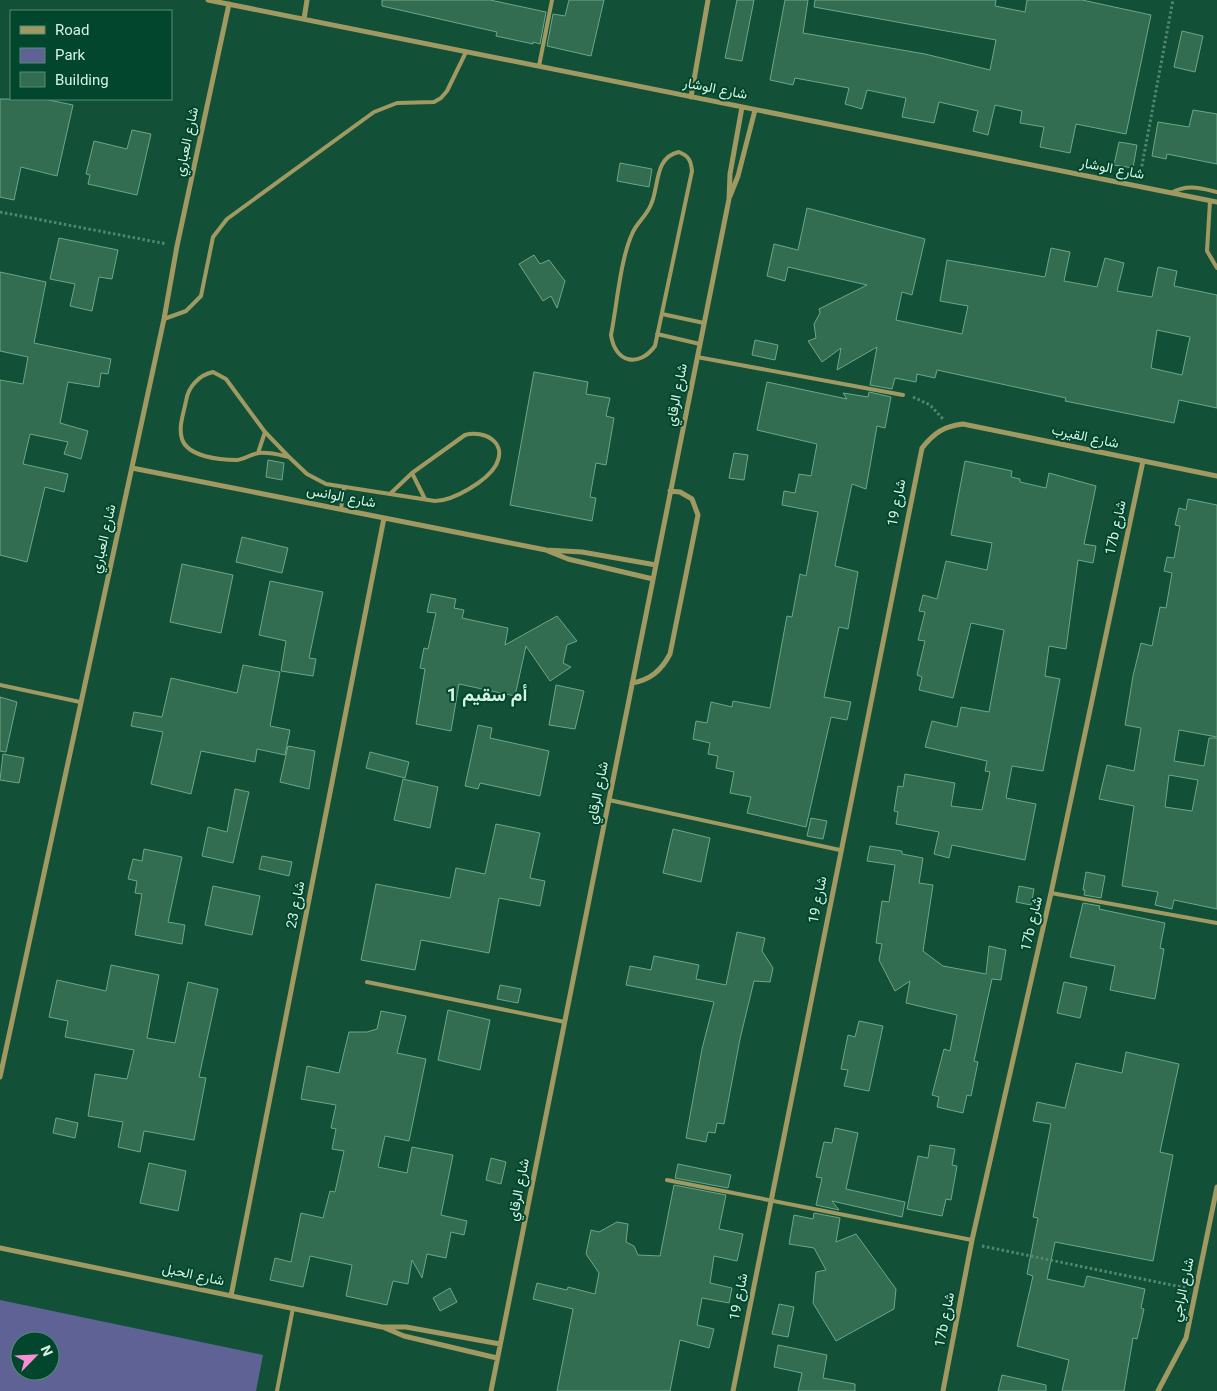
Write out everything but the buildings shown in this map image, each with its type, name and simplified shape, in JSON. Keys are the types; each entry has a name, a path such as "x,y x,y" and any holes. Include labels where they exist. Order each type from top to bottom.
{"street":[{"name":"شارع الوشار","path":"208,0 1217,202"},
{"path":"304,19 307,0"},
{"path":"691,97 708,0"},
{"name":"شارع العباري","path":"0,1077 164,319 177,246 229,4"},
{"name":"شارع الرقاي","path":"491,1391 729,198 730,174 742,107"},
{"name":"شارع الرقاي","path":"729,198 738,176 755,110"},
{"name":"شارع القيرب","path":"948,426 963,424 1217,476"},
{"name":"شارع 19","path":"733,1391 917,466 922,448 933,434 948,426"},
{"name":"17b شارع","path":"943,1391 972,1242 1051,893 1143,461"},
{"name":"شارع الوانس","path":"132,468 546,550 576,551 656,566"},
{"path":"632,683 651,677 665,664 670,654 698,515 692,499 680,492 670,491"},
{"name":"شارع 23","path":"231,1296 384,518"},
{"name":"شارع الوانس","path":"546,550 568,559 653,580"},
{"name":"شارع الراجي","path":"1158,1391 1186,1338 1217,1187"},
{"name":"شارع الحبل","path":"0,1248 382,1327 404,1336 498,1358"},
{"name":"شارع الحبل","path":"382,1327 406,1327 500,1344"}],"lane":[{"path":"539,66 552,0"},
{"path":"164,319 186,311 195,305 201,296 213,237 227,219 374,112 397,103 434,102 441,98 447,91 466,52"},
{"path":"679,152 687,156 692,163 692,172 662,314 655,346 648,355 639,360 628,360 619,355 612,346 611,335 630,239 637,223 651,207 664,160 670,154 679,152"},
{"path":"1171,193 1180,188 1194,187 1217,192"},
{"path":"1210,201 1207,251 1217,268"},
{"path":"662,314 704,323"},
{"path":"657,334 700,344"},
{"path":"697,357 903,395"},
{"path":"289,456 258,453 236,460 198,455 188,449 182,440 181,428 189,388 205,374 220,374 226,379 266,432 289,456 316,480 344,488 425,499 444,501 460,494 496,466 499,456 498,447 492,438 484,433 474,432 465,435 412,473 390,494"},
{"path":"258,453 266,432"},
{"path":"412,473 425,499"},
{"path":"341,509 344,488"},
{"path":"0,685 80,702"},
{"path":"609,800 840,850"},
{"path":"1051,893 1217,924"},
{"path":"367,982 564,1022"},
{"path":"667,1180 972,1242"},
{"path":"277,1391 294,1308"}],"path":[{"path":"1149,178 1140,176 1174,0"},
{"path":"0,212 177,246"},
{"path":"903,395 917,398 930,404 948,426"},
{"path":"972,1242 1196,1290"}],"green space":[{"path":"0,1300 263,1355 256,1391 0,1391"}],"district":[{"name":"أم سقيم 1","path":"487,696"}]}
